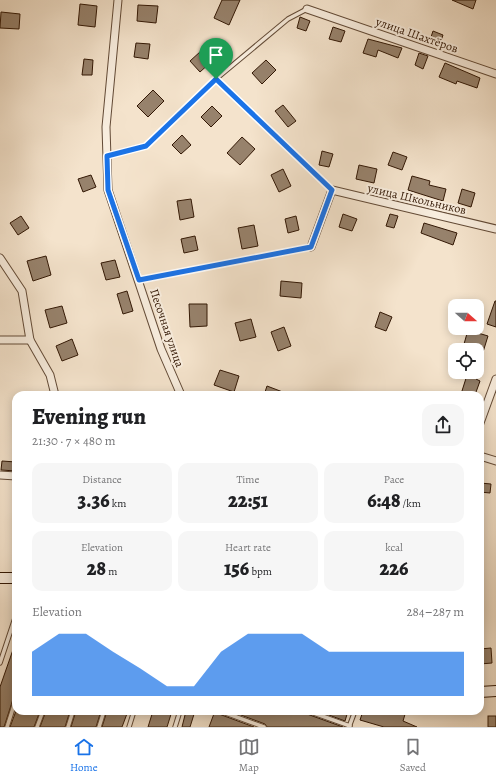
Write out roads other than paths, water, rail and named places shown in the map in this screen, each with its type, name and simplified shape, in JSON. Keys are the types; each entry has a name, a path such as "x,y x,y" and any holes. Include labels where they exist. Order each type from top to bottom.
{"main road":[{"path":"0,578 12,578"},
{"path":"484,692 496,692"}],"street":[{"name":"Песочная улица","path":"118,0 106,128 108,190 161,349 179,391"},
{"name":"улица Шахтёров","path":"307,9 496,74"},
{"name":"улица Школьников","path":"332,190 496,229"},
{"path":"311,247 332,190"},
{"path":"0,258 22,291 30,340 50,375 55,391"},
{"path":"0,340 30,340"},
{"path":"484,412 496,379"},
{"path":"484,457 496,461"},
{"path":"0,475 12,476"}],"lane":[{"path":"107,156 146,146 216,79 288,19 307,9"},
{"path":"216,79 332,190"},
{"path":"139,280 311,247"},
{"path":"0,663 12,627"},
{"path":"7,727 12,711"},
{"path":"37,727 42,715"},
{"path":"68,727 72,715"},
{"path":"99,727 103,715"},
{"path":"129,727 133,715"},
{"path":"175,727 179,715"},
{"path":"231,715 264,727"},
{"path":"319,715 349,726 353,715"}]}
